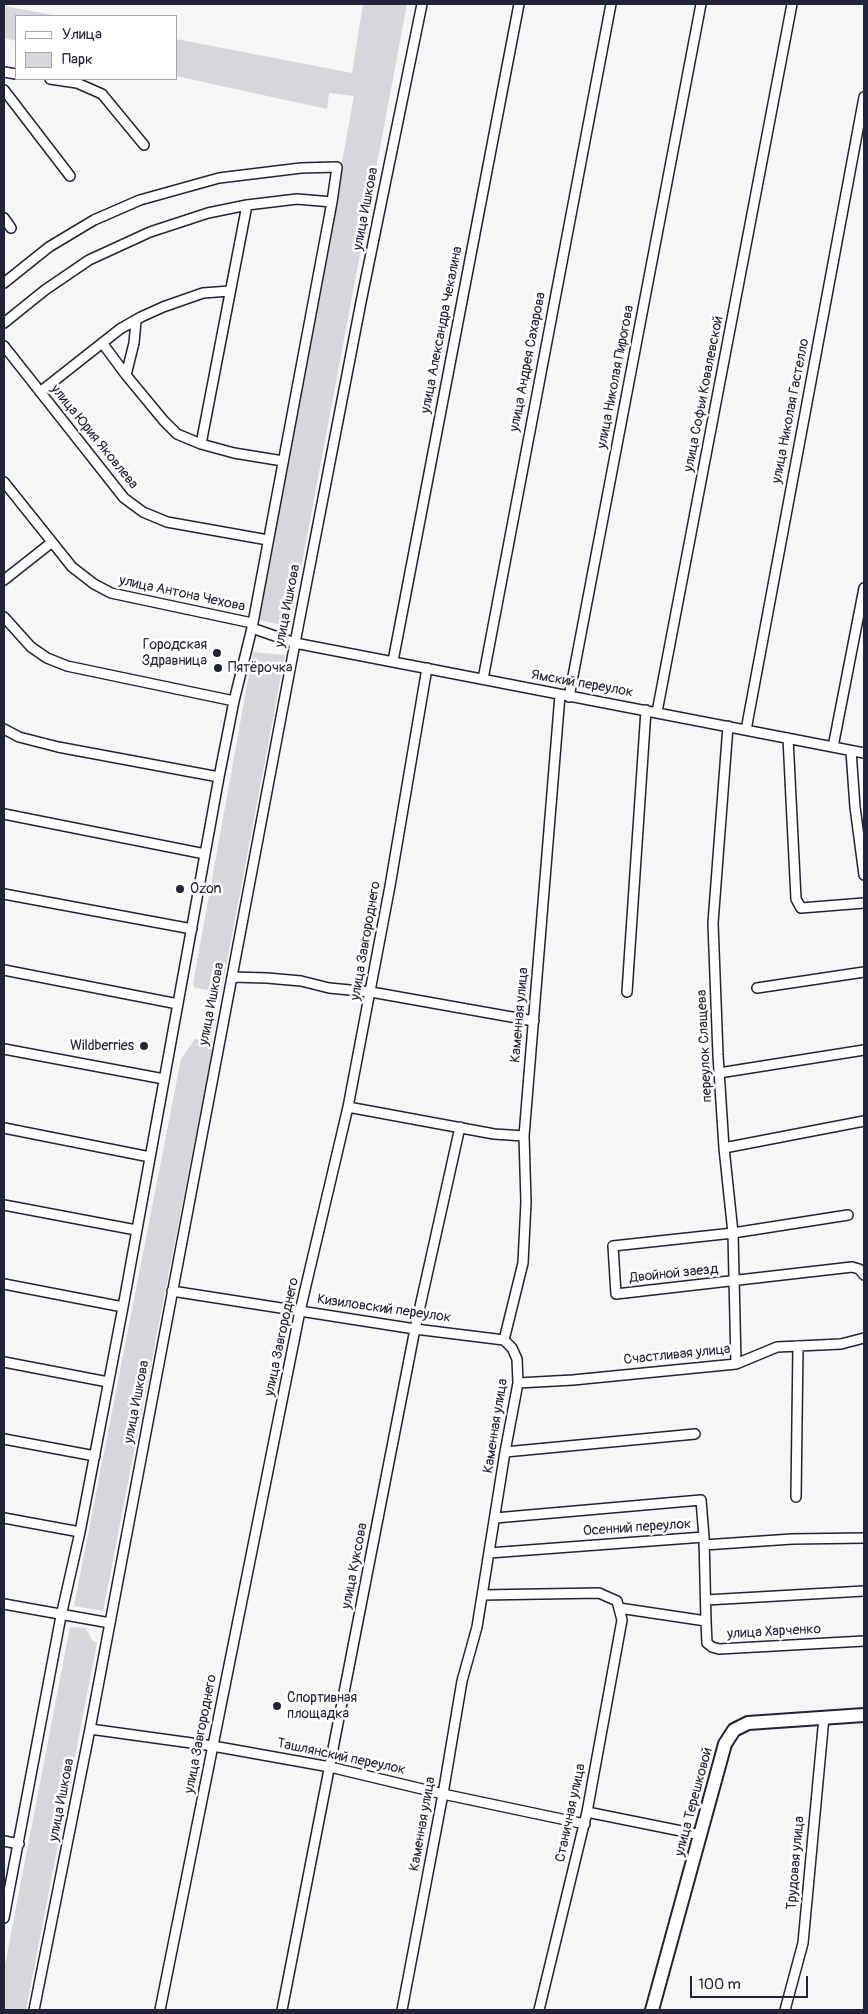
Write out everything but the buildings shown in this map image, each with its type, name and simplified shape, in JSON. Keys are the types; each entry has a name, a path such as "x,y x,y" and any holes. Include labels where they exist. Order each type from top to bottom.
{"street":[{"name":"улица Ишкова","path":"34,2010 90,1729 295,643 361,302 422,4"},
{"name":"улица Александра Чекалина","path":"394,661 519,4"},
{"name":"улица Андрея Сахарова","path":"483,679 610,4"},
{"name":"улица Николая Пирогова","path":"565,696 701,4"},
{"name":"улица Софьи Ковалевской","path":"658,712 792,4"},
{"path":"57,80 77,83 102,94 144,145"},
{"path":"4,90 70,176"},
{"name":"улица Николая Гастелло","path":"746,730 864,97"},
{"path":"4,283 49,246 94,220 140,200 219,178 301,168 337,167 252,626 234,701 219,777 95,1456 80,1532 60,1616 4,1918"},
{"path":"4,323 45,290 89,260 177,222 247,205 297,199 332,202"},
{"path":"201,444 247,205"},
{"path":"4,218 11,228"},
{"path":"40,392 120,329 136,320 163,307 203,293 230,291"},
{"path":"126,375 134,343 136,320"},
{"path":"103,344 126,375 177,434 201,444 234,453 283,461"},
{"name":"улица Юрия Яковлева","path":"4,346 111,483 124,498 143,512 167,522 268,540"},
{"name":"улица Антона Чехова","path":"4,482 72,567 94,584 111,593 252,626 295,643"},
{"path":"4,580 51,543"},
{"path":"834,747 864,588"},
{"path":"4,617 31,648 47,658 68,666 234,701"},
{"name":"Ямский переулок","path":"295,643 864,753"},
{"name":"улица Завгороднего","path":"160,2010 300,1311 348,1107 371,992 427,668"},
{"name":"Каменная улица","path":"402,2010 443,1794 462,1681 477,1627 518,1383 517,1359 512,1348 504,1340 523,1263 526,1202 524,1136 565,696"},
{"path":"627,992 646,710"},
{"name":"переулок Слащева","path":"728,726 713,923 724,1148 733,1233 736,1364"},
{"path":"4,729 19,736 58,747 219,777"},
{"path":"788,738 796,899 801,908 864,903"},
{"path":"851,751 855,807 864,875"},
{"path":"4,814 205,854"},
{"path":"4,894 192,929"},
{"path":"4,970 178,1004"},
{"path":"757,988 864,972"},
{"path":"232,977 301,981 329,988 371,992 534,1021"},
{"path":"4,1049 164,1079"},
{"path":"720,1073 864,1050"},
{"path":"348,1107 494,1134 524,1136"},
{"path":"724,1148 864,1121"},
{"name":"улица Куксова","path":"282,2010 415,1329 460,1127"},
{"path":"4,1128 150,1157"},
{"path":"4,1205 136,1230"},
{"name":"Двойной заезд","path":"848,1215 733,1233 613,1246 616,1294 852,1267 860,1269 864,1275"},
{"path":"4,1284 123,1307"},
{"name":"Кизиловский переулок","path":"172,1291 415,1329 504,1340"},
{"name":"Счастливая улица","path":"518,1383 573,1380 736,1364 777,1347 841,1344 864,1338"},
{"path":"796,1496 798,1346"},
{"path":"4,1362 108,1382"},
{"path":"505,1452 695,1434"},
{"path":"4,1439 95,1456"},
{"path":"495,1518 701,1500 704,1541 864,1538"},
{"path":"4,1518 80,1532"},
{"name":"Осенний переулок","path":"489,1553 704,1541 706,1621"},
{"path":"706,1600 864,1591"},
{"path":"482,1596 599,1593 617,1601 619,1608 706,1621"},
{"path":"4,1604 60,1616 110,1623"},
{"name":"Станичная улица","path":"539,2010 587,1812 622,1620 619,1608"},
{"name":"улица Харченко","path":"706,1621 707,1642 712,1647 720,1649 864,1641"},
{"name":"улица Терешковой","path":"652,2010 725,1744 734,1730 748,1723 864,1715"},
{"name":"Трудовая улица","path":"785,2010 802,1943 824,1717"},
{"name":"Ташлянский переулок","path":"90,1729 213,1746 330,1766 443,1794 584,1824"},
{"path":"587,1812 701,1835"},
{"path":"4,1841 19,1844"}],"green space":[{"path":"363,4 407,4 290,627 259,620 354,96 329,93 327,109 178,76 178,39 352,73"},
{"path":"4,6 53,15 15,15 15,41 4,38"},
{"path":"253,652 285,655 223,983 216,991 195,988 193,984"},
{"path":"195,1039 214,1041 103,1611 74,1606 181,1059"},
{"path":"70,1627 86,1628 92,1640 97,1643 26,2010 4,2010 4,1970"}],"place":[{"name":"Городская Здравница","path":"217,653"},
{"name":"Пятёрочка","path":"218,668"},
{"name":"Ozon","path":"180,889"},
{"name":"Wildberries","path":"144,1046"},
{"name":"Спортивная площадка","path":"277,1706"}]}
